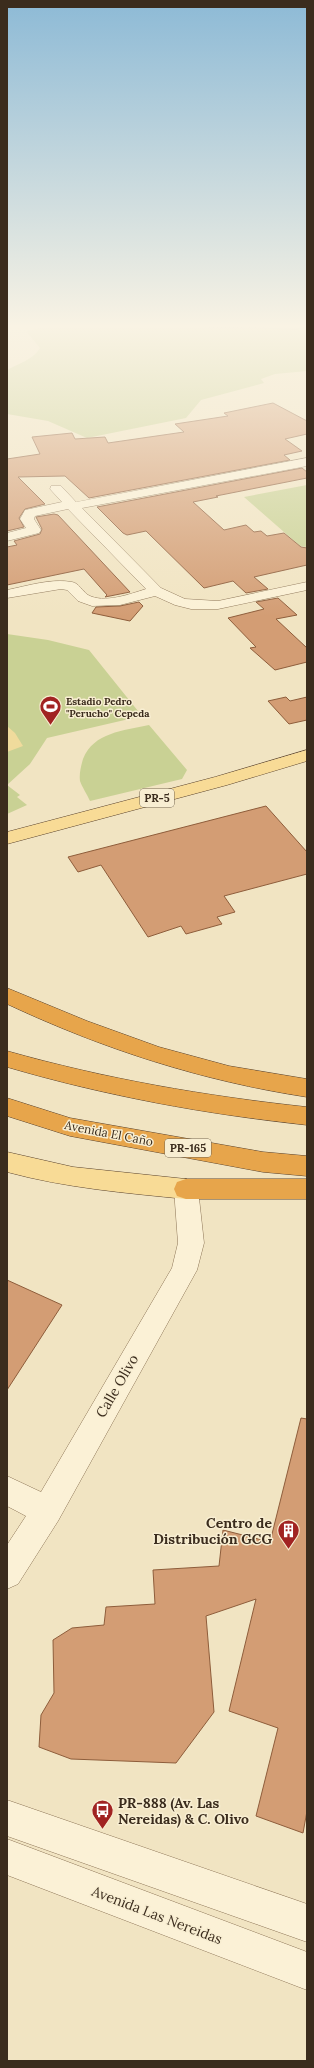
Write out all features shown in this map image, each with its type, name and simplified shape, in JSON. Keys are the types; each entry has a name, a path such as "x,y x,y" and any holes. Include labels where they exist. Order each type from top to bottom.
{"highway":[{"path":"7,995 57,1019 128,1045 204,1068 279,1084 307,1088"},
{"path":"7,1059 93,1083 167,1099 229,1108 307,1116"},
{"name":"Avenida El Caño","path":"7,1107 70,1127 263,1162 307,1166"},
{"path":"186,1189 307,1189"}],"main road":[{"name":"PR-5","path":"7,838 220,781 307,755"},
{"path":"7,1162 25,1168 96,1180 186,1189"}],"street":[{"path":"7,537 34,530 27,519 30,513 307,462"},
{"path":"56,489 156,591 180,602 204,606 218,605 307,586"},
{"path":"7,594 61,585 71,586 84,599 93,602 119,601 156,591"},
{"name":"Calle Olivo","path":"7,1573 47,1511 184,1270 191,1243 186,1189"},
{"path":"7,1490 47,1511"},
{"path":"7,1818 307,1923"},
{"name":"Avenida Las Nereidas","path":"7,1857 307,1972"}],"green space":[{"path":"54,424 159,424 87,438"},
{"path":"307,485 307,547 300,546 244,497"},
{"name":"Estadio Pedro \"Perucho\" Cepeda","path":"7,634 48,640 89,650 142,716 47,738 30,764 7,785"},
{"path":"149,725 187,770 182,779 90,801 80,781 80,770 83,759 88,750 94,743 110,734"},
{"path":"7,785 20,795 17,797 27,805 7,814"}],"sand":[{"path":"7,726 15,733 23,746 7,752"}],"building":[{"path":"175,424 307,424 307,434 285,439 302,451 284,455 290,460 89,498 65,476 18,477 45,504 25,509 19,518 24,527 7,531 7,459 40,454 32,437 72,433 75,439 105,437 108,443 184,432"},
{"path":"302,468 307,472 307,478 193,502 224,530 246,525 254,532 261,531 267,536 284,533 301,547 307,548 307,565 254,577 268,589 246,593 233,581 204,588 146,531 127,535 123,533 97,507"},
{"path":"54,514 58,515 130,592 105,597 107,595 84,569 7,585 7,547 17,545 14,541 40,534 42,529 36,517"},
{"path":"278,598 297,615 276,619 307,648 307,662 275,670 250,648 256,647 228,618 264,609 256,602"},
{"path":"139,602 143,606 130,621 92,613 96,607 120,606"},
{"path":"286,697 290,701 307,697 307,720 289,724 268,701"},
{"path":"266,806 307,852 307,874 224,896 235,912 217,917 222,924 186,934 181,926 148,937 101,865 78,872 68,857"},
{"path":"7,1280 62,1305 7,1390"},
{"path":"301,1418 307,1419 307,1811 303,1833 256,1816 278,1728 229,1711 256,1599 206,1616 214,1712 176,1763 71,1759 39,1747 41,1715 54,1693 53,1640 72,1628 104,1625 106,1607 155,1604 153,1570 219,1566 223,1530 270,1542"}],"place":[{"name":"Estadio Pedro \"Perucho\" Cepeda","path":"51,726"},
{"name":"Centro de Distribución GCG","path":"288,1550"},
{"name":"PR-888 (Av. Las Nereidas) & C. Olivo","path":"102,1830"}]}
